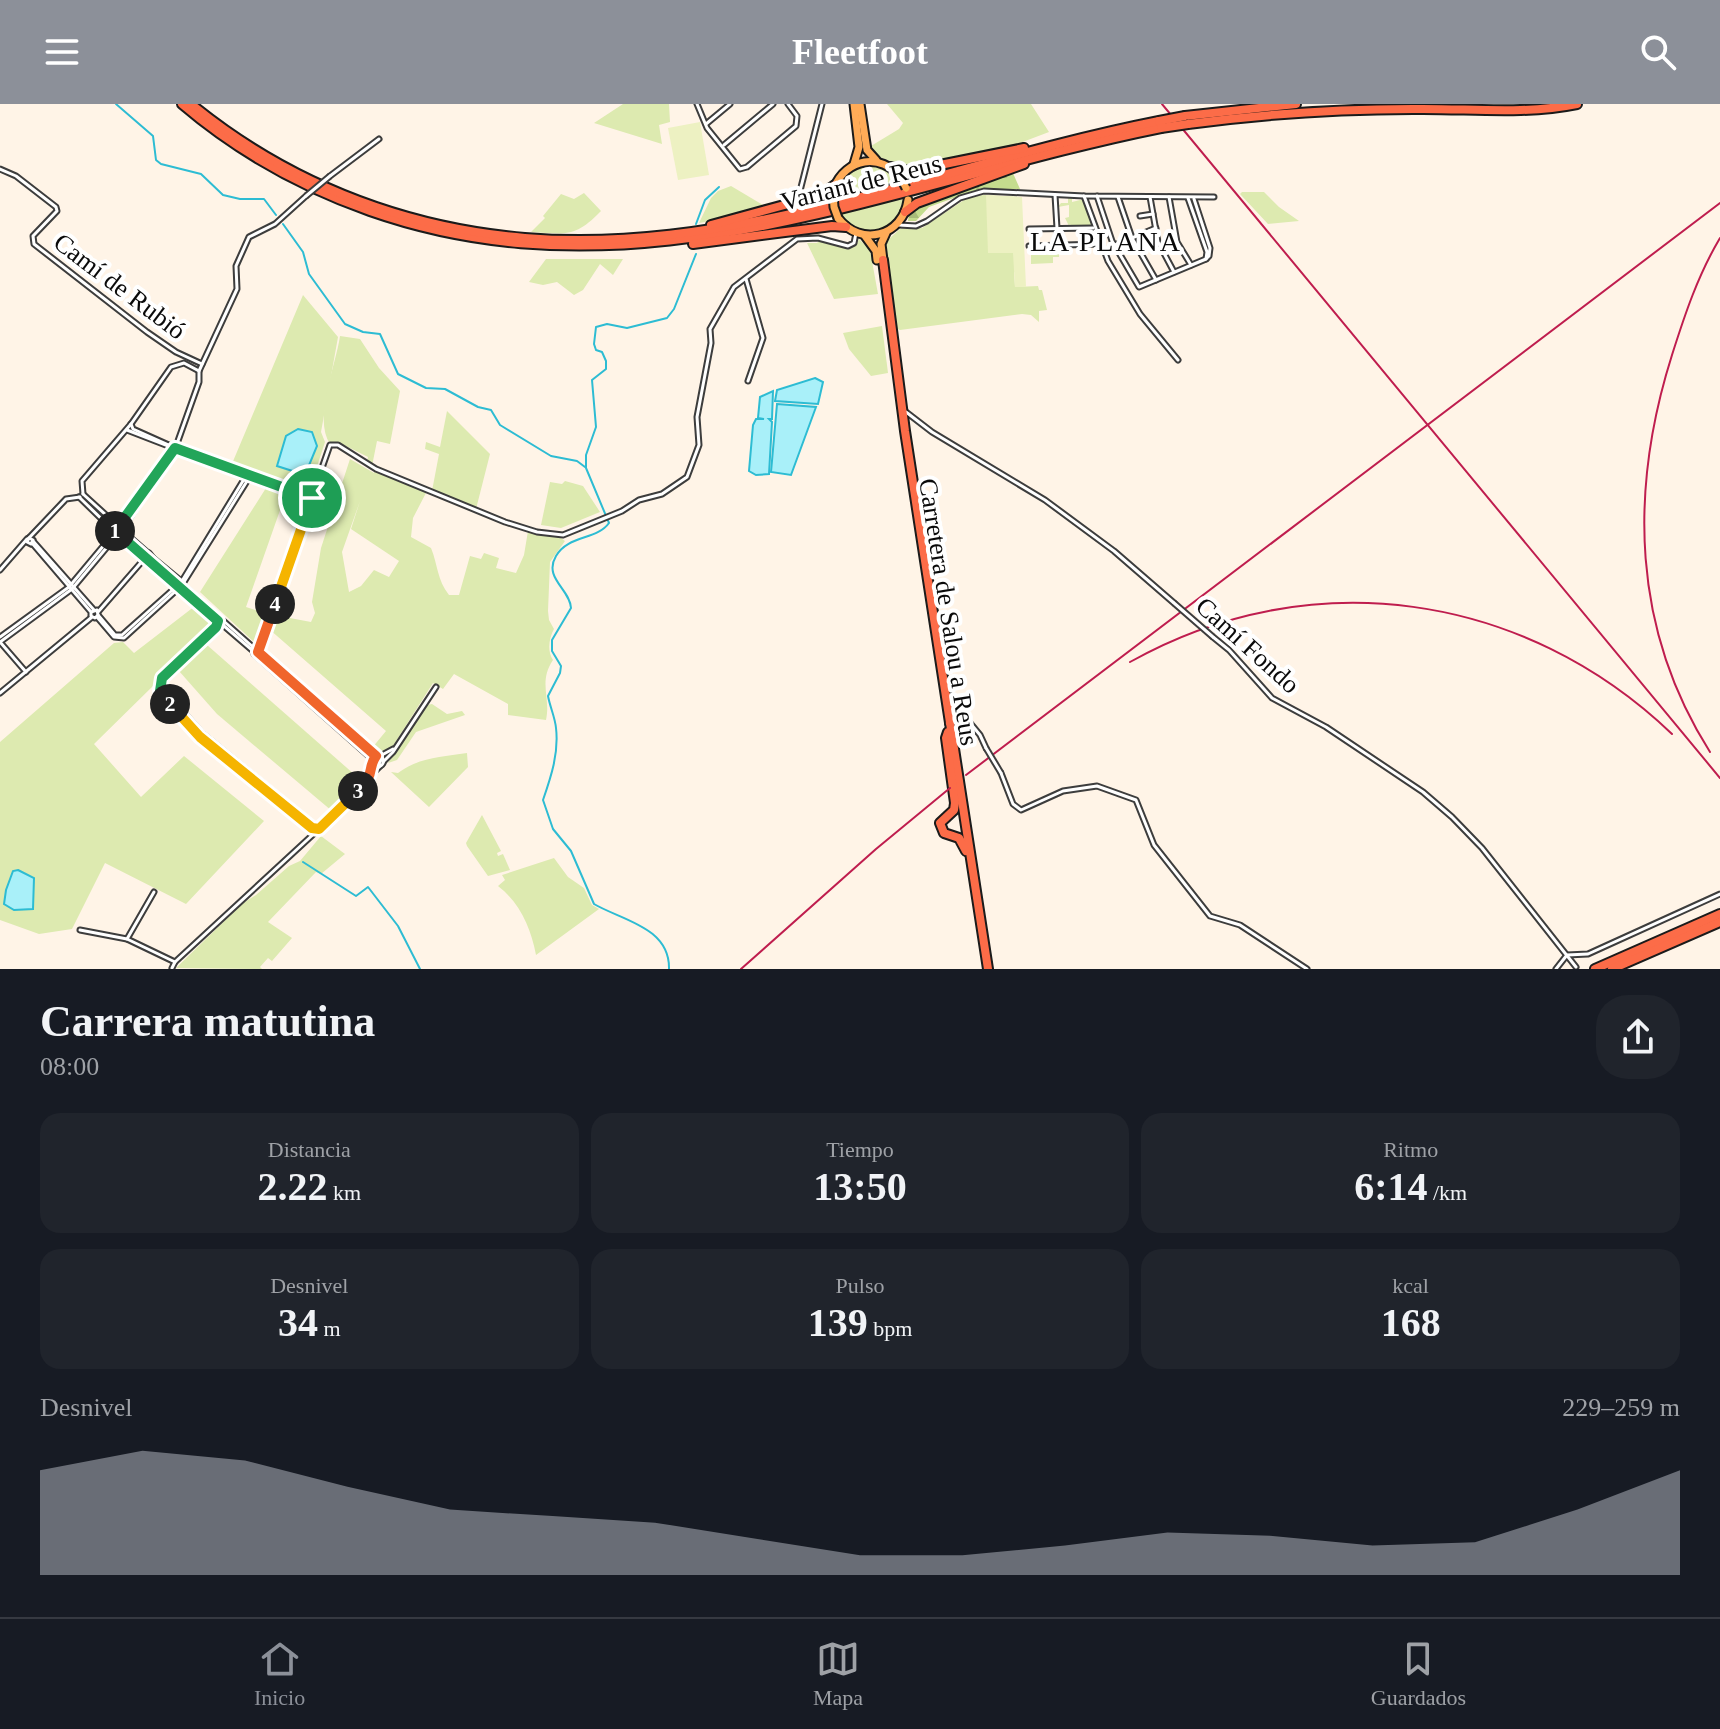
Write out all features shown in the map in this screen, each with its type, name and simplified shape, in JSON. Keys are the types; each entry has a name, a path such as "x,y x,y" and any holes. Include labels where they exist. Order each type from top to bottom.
{"highway":[{"name":"Variant de Reus","path":"182,104 247,152 280,171 319,191 398,221 506,243 568,247 613,247 743,231 823,214 1073,143"},
{"name":"Variant de Reus","path":"191,104 283,166 357,200 400,215 473,233 568,242 638,239 741,225 1160,124 1296,104"},
{"name":"Variant de Reus","path":"1186,120 1333,109 1523,110 1577,104"},
{"path":"1555,108 1587,104"},
{"path":"891,167 910,171 1065,139 1073,143"},
{"path":"904,214 917,203 1073,143"},
{"path":"568,242 667,232 725,222 834,190"},
{"path":"613,247 620,250 655,248 832,226 846,227"},
{"path":"880,260 976,889 984,969"},
{"name":"Carretera de Salou a Reus","path":"880,260 900,433 949,728 984,969"},
{"path":"946,694 965,717"},
{"path":"965,717 956,717 946,738 955,803 954,810 940,823 944,833 959,838 966,851"},
{"path":"1595,969 1720,914"},
{"path":"1612,969 1720,922"}],"main road":[{"path":"855,104 862,138 869,154 877,162"},
{"path":"854,164 877,162 891,167 901,178 908,200 897,225 886,233 865,236 846,227 838,218 834,190 842,174 854,164 862,138 855,104"},
{"path":"880,260 881,244 886,233"},
{"path":"865,236 880,260"}],"street":[{"path":"697,104 706,124 740,169 747,167 796,126 797,116 788,104"},
{"path":"706,124 730,104"},
{"path":"723,146 773,104"},
{"path":"800,191 822,104"},
{"path":"26,672 0,640 72,587 119,530 175,448 199,382 199,371 237,289 236,266 249,237 270,228 379,139"},
{"name":"Camí de Rubió","path":"0,169 16,176 56,207 57,211 33,236 34,244 154,337 202,364"},
{"path":"897,225 916,226 960,198 984,191 1118,197 1214,197"},
{"path":"1055,195 1058,245"},
{"path":"1084,196 1108,261 1140,314 1178,360"},
{"path":"1097,196 1115,246 1139,287 1206,259 1208,253 1191,198"},
{"path":"1118,197 1132,238 1156,280"},
{"path":"1150,197 1158,242 1174,272"},
{"path":"1169,197 1177,242 1191,265"},
{"path":"904,214 910,225"},
{"path":"1140,216 1153,214"},
{"path":"1029,229 1095,228"},
{"path":"1115,246 1156,228"},
{"path":"255,650 330,445 338,445 376,469 505,522 537,532 563,535 639,500 662,494 687,477 699,445 697,417 711,343 710,329 734,287 797,239 818,238 848,246 854,243 856,233"},
{"path":"1029,246 1101,244"},
{"path":"746,279 763,338 748,381"},
{"path":"81,496 82,481 127,430 171,367 184,363 199,371"},
{"name":"Camí Fondo","path":"902,412 913,415 932,432 1045,500 1114,551 1229,650 1272,698 1326,727 1423,792 1482,848 1576,967"},
{"path":"131,424 133,429 175,448"},
{"path":"127,430 310,499"},
{"path":"30,541 114,637 119,638 180,585 247,477"},
{"path":"81,496 382,764"},
{"path":"0,570 66,499 81,496"},
{"path":"0,693 95,613 148,558"},
{"path":"221,622 162,678 160,691 200,737 312,828 319,829"},
{"path":"172,968 370,780 436,687"},
{"path":"965,717 980,735 1001,773 1013,804 1021,810 1063,791 1097,786 1136,800 1154,845 1210,916 1240,925 1307,969"},
{"path":"370,780 376,759 396,747"},
{"path":"376,759 382,764"},
{"path":"127,939 154,892"},
{"path":"1556,969 1567,955 1588,954 1720,894"},
{"path":"80,930 127,939 175,962"}],"green space":[{"path":"623,104 669,104 670,122 659,125 662,144 594,123"},
{"path":"887,104 1031,104 1049,132 1007,148 907,167 879,157 871,146 899,129 903,123"},
{"path":"700,122 709,175 678,180 668,128"},
{"path":"866,165 885,170 899,184 836,200 845,178"},
{"path":"1012,171 1020,189 970,192 929,207 916,221 908,221 909,213 916,207"},
{"path":"731,186 763,205 728,218 699,223 711,198 718,191"},
{"path":"1264,192 1299,221 1268,224 1240,194"},
{"path":"584,193 601,211 584,226 562,233 531,232 561,194 574,199"},
{"path":"983,195 1022,197 988,253 1014,252 1014,263 1025,266 1025,271 1014,272 1015,287 1038,286 1047,310 1039,311 1039,322 1031,315 1022,314 900,330 895,328 885,247 889,239 901,228 922,228 967,198"},
{"path":"986,195 1022,197 1026,287 1015,287 1013,253 988,253"},
{"path":"903,197 895,220 879,231 858,229 840,214"},
{"path":"1068,198 1072,202 1084,199 1093,226 1069,226 1065,218 1069,217 1069,205 1058,207 1061,203 1068,203"},
{"path":"859,239 870,250 878,294 834,299 807,243 820,240 845,247 856,246"},
{"path":"1059,246 1059,257 1053,257 1053,263 1031,264 1031,247"},
{"path":"546,259 623,259 613,275 600,264 583,290 574,295 557,282 543,285 529,282"},
{"path":"303,295 338,337 321,432 325,442 308,494 231,466"},
{"path":"882,326 888,373 871,376 849,349 843,333"},
{"path":"340,336 360,339 379,368 400,391 390,444 377,441 372,466 367,462 368,457 338,442 330,444 325,433 327,391"},
{"path":"447,411 490,454 476,509 432,491 439,454 425,449 426,442 440,447"},
{"path":"350,459 374,473 375,470 427,491 413,518 411,537 431,548 449,595 459,595 470,556 481,559 484,553 499,558 496,568 516,573 524,555 528,531 558,536 565,541 550,562 548,611 554,629 549,644 553,660 546,676 546,720 508,715 508,704 454,674 443,689 433,683 393,746 383,751 372,748 386,731 269,629 274,615 311,622 315,613 312,602 321,548","holes":["360,501 351,529 399,561 389,577 374,570 361,586 349,592 342,552"]},
{"path":"565,481 583,486 600,512 561,528 541,525 550,482 562,484"},
{"path":"266,488 285,496 246,607 265,613 254,642 200,592"},
{"path":"195,606 214,622 213,627 94,744 141,797 184,756 264,821 186,904 105,863 72,929 39,934 0,920 0,742 114,643 123,642 134,653"},
{"path":"207,645 363,782 332,811 217,714 179,671"},
{"path":"432,704 447,714 462,711 465,715 416,732 397,760 388,763 427,705"},
{"path":"467,753 468,767 429,807 391,772 398,773 431,758"},
{"path":"482,815 501,851 497,853 498,856 503,854 510,870 488,876 467,846"},
{"path":"321,836 345,854 321,874 316,872 268,922 292,938 272,961 268,958 260,967 262,969 176,968 243,903 289,866 300,861"},
{"path":"554,858 568,877 584,888 592,905 599,909 536,955 523,917 513,900 498,886 505,880 502,875"}],"water":[{"path":"815,378 823,382 818,404 775,401 777,390"},
{"path":"773,391 772,419 769,419 772,422 769,474 756,475 749,471 753,425 756,419 764,419 758,418 760,397"},
{"path":"777,404 816,407 791,475 771,472"},
{"path":"298,429 312,432 317,446 305,475 277,466 286,436"},
{"path":"18,870 34,878 33,909 14,910 4,904 13,871"}],"waterway":[{"path":"116,104 153,136 156,160 161,164 201,174 223,195 264,199 276,215"},
{"path":"696,224 705,200 719,187"},
{"path":"283,224 303,252 309,274 345,324 363,332 380,334 398,374 426,388 445,389 478,407 491,410 500,425 551,456 577,461 585,467"},
{"path":"669,969 662,943 653,934 594,904 571,851 553,829 543,800 557,737 548,696 561,666 552,651 552,640 571,608 555,577 553,564 561,549 609,523 586,468 586,455 596,427 592,380 606,369 602,352 596,350 594,344 596,327 607,324 627,328 667,318 674,309 696,254"},
{"path":"303,862 356,896 368,887 398,926 420,969"}],"railway":[{"path":"1162,104 1720,778"},
{"path":"966,775 1720,203"},
{"path":"1710,752 1684,705 1665,657 1652,608 1646,558 1645,508 1649,457 1658,406 1672,355 1699,280 1720,238"},
{"path":"1130,662 1199,630 1270,611 1342,603 1413,607 1483,622 1550,649 1614,686 1672,734"},
{"path":"741,969 950,788"}],"district":[{"name":"LA PLANA","path":"1106,241"}],"route":[{"path":"175,448 312,498 258,652 376,756 373,758 370,780 319,829 312,828 200,737 160,691 162,678 216,627 218,621 115,531 171,449 175,448"}]}
